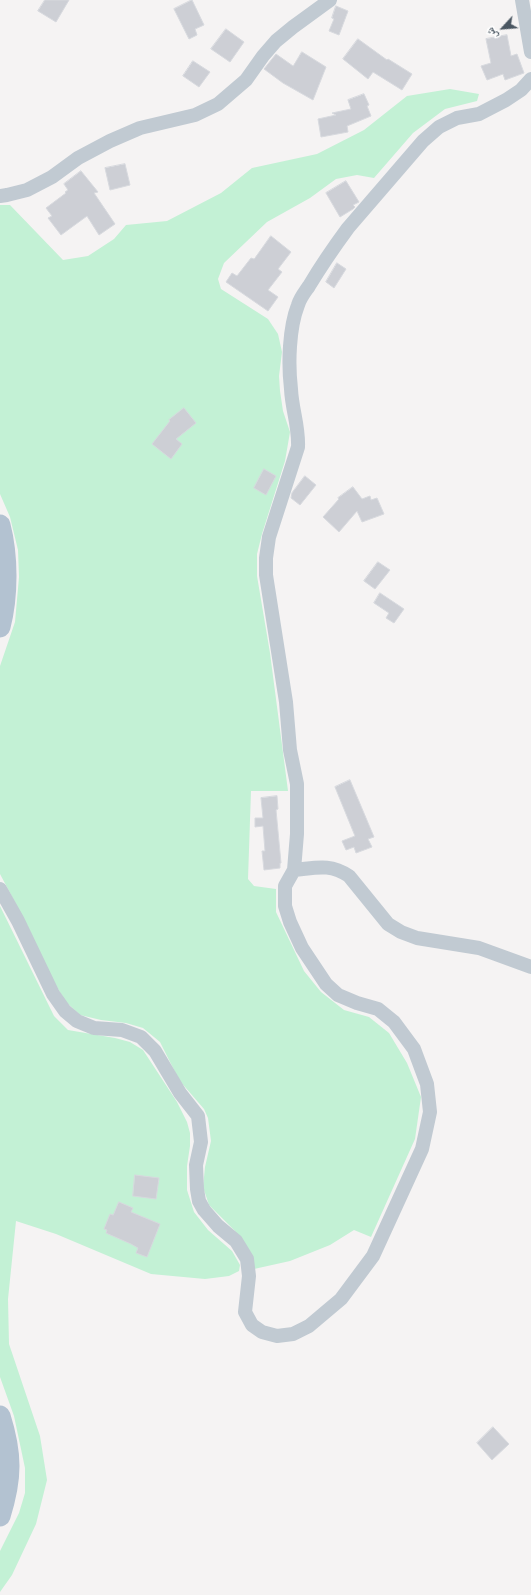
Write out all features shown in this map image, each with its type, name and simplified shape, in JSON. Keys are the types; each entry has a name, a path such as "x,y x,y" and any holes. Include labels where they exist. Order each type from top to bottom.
{"main road":[{"path":"0,525 6,561 6,580 0,627"},
{"path":"0,1416 6,1434 10,1467 6,1497 0,1516"}],"street":[{"path":"0,196 27,190 52,177 78,158 110,141 140,128 195,115 218,104 246,80 263,56 276,42 293,27 330,0"},
{"path":"522,0 531,52"},
{"path":"0,889 18,921 53,994 65,1011 77,1021 94,1028 122,1030 142,1037 155,1050 180,1093 198,1116 201,1142 196,1165 199,1201 204,1210 218,1226 236,1241 247,1259 249,1276 245,1312 252,1325 262,1332 277,1336 293,1334 309,1326 341,1299 373,1256 422,1150 430,1112 427,1084 414,1049 394,1022 378,1009 357,1003 338,995 326,984 302,948 290,922 285,906 285,886 294,870 297,834 297,784 290,750 286,702 266,569 269,537 298,447 299,433 291,391 290,365 294,318 299,303 316,273 348,228 423,141 439,127 457,118 479,114 506,100 521,90 531,79"},
{"path":"294,870 331,867 342,871 349,876 388,924 401,932 417,938 479,948 531,968"}],"green space":[{"path":"450,89 479,94 477,101 445,109 413,133 374,178 357,175 336,179 310,198 267,222 224,263 218,279 221,289 268,319 278,334 282,352 279,376 280,391 283,411 290,432 285,461 257,554 257,576 270,653 288,791 251,791 248,879 254,886 276,889 276,912 304,971 321,992 344,1010 369,1017 389,1033 407,1063 421,1097 415,1139 371,1237 354,1230 330,1245 290,1261 254,1269 235,1231 209,1205 203,1187 205,1167 211,1141 208,1118 204,1109 179,1080 160,1042 143,1028 126,1023 101,1020 80,1015 66,1002 55,984 27,925 0,874 0,666 15,622 19,577 18,550 10,517 0,494 0,205 10,205 63,260 88,256 114,239 126,225 167,221 221,193 252,168 317,154 364,130 407,96"},
{"path":"0,906 54,1016 68,1030 130,1042 143,1050 177,1102 187,1122 190,1133 190,1146 187,1166 187,1190 194,1212 208,1230 232,1251 240,1265 239,1271 229,1276 205,1279 151,1274 56,1234 16,1221 8,1299 9,1344 40,1436 47,1480 36,1524 12,1575 0,1592 0,1551 19,1513 25,1493 25,1468 14,1416 0,1377"}],"building":[{"path":"45,0 69,0 56,22 38,11"},
{"path":"192,0 204,25 195,29 197,35 189,39 174,9"},
{"path":"336,6 348,11 339,35 329,31 334,19 332,18"},
{"path":"226,29 244,42 230,62 211,49"},
{"path":"507,35 511,56 517,54 524,73 505,80 503,74 487,80 481,66 491,63 486,39"},
{"path":"358,39 387,60 388,59 412,74 402,90 373,72 368,79 343,59"},
{"path":"302,52 326,67 313,100 283,83 264,69 276,54 293,66"},
{"path":"193,61 210,72 199,87 183,76"},
{"path":"364,94 369,105 367,106 371,116 347,126 348,132 321,137 318,119 336,115 332,113 351,109 348,100"},
{"path":"125,164 130,185 110,190 105,168"},
{"path":"81,171 98,192 94,193 115,224 99,235 87,216 61,235 48,218 52,216 46,208 66,193 65,192 68,190 64,184"},
{"path":"346,181 359,202 353,205 355,207 353,209 340,217 326,193"},
{"path":"271,236 291,252 278,269 282,272 268,290 278,297 268,311 226,282 232,273 237,276 251,258 254,259"},
{"path":"337,263 346,269 334,288 326,282"},
{"path":"184,408 196,423 176,439 182,444 171,459 152,444 170,421 169,420"},
{"path":"264,469 276,476 266,495 254,488"},
{"path":"305,476 316,485 300,505 291,498 292,493"},
{"path":"353,487 362,499 370,496 371,500 377,498 384,514 362,522 357,511 339,532 323,517 339,499 338,498"},
{"path":"378,562 390,570 375,589 364,581"},
{"path":"380,593 404,609 394,623 386,618 389,613 374,603"},
{"path":"350,780 374,837 368,839 372,847 356,853 354,847 346,850 342,841 355,836 335,787"},
{"path":"277,796 278,809 276,810 281,863 280,868 264,870 262,851 265,851 263,826 255,827 255,818 263,818 261,798"},
{"path":"135,1175 159,1178 156,1199 133,1196"},
{"path":"119,1202 133,1208 131,1212 160,1224 147,1257 136,1253 138,1248 106,1233 107,1230 104,1229 110,1214 113,1215"},
{"path":"493,1427 509,1444 492,1460 477,1443"}]}
